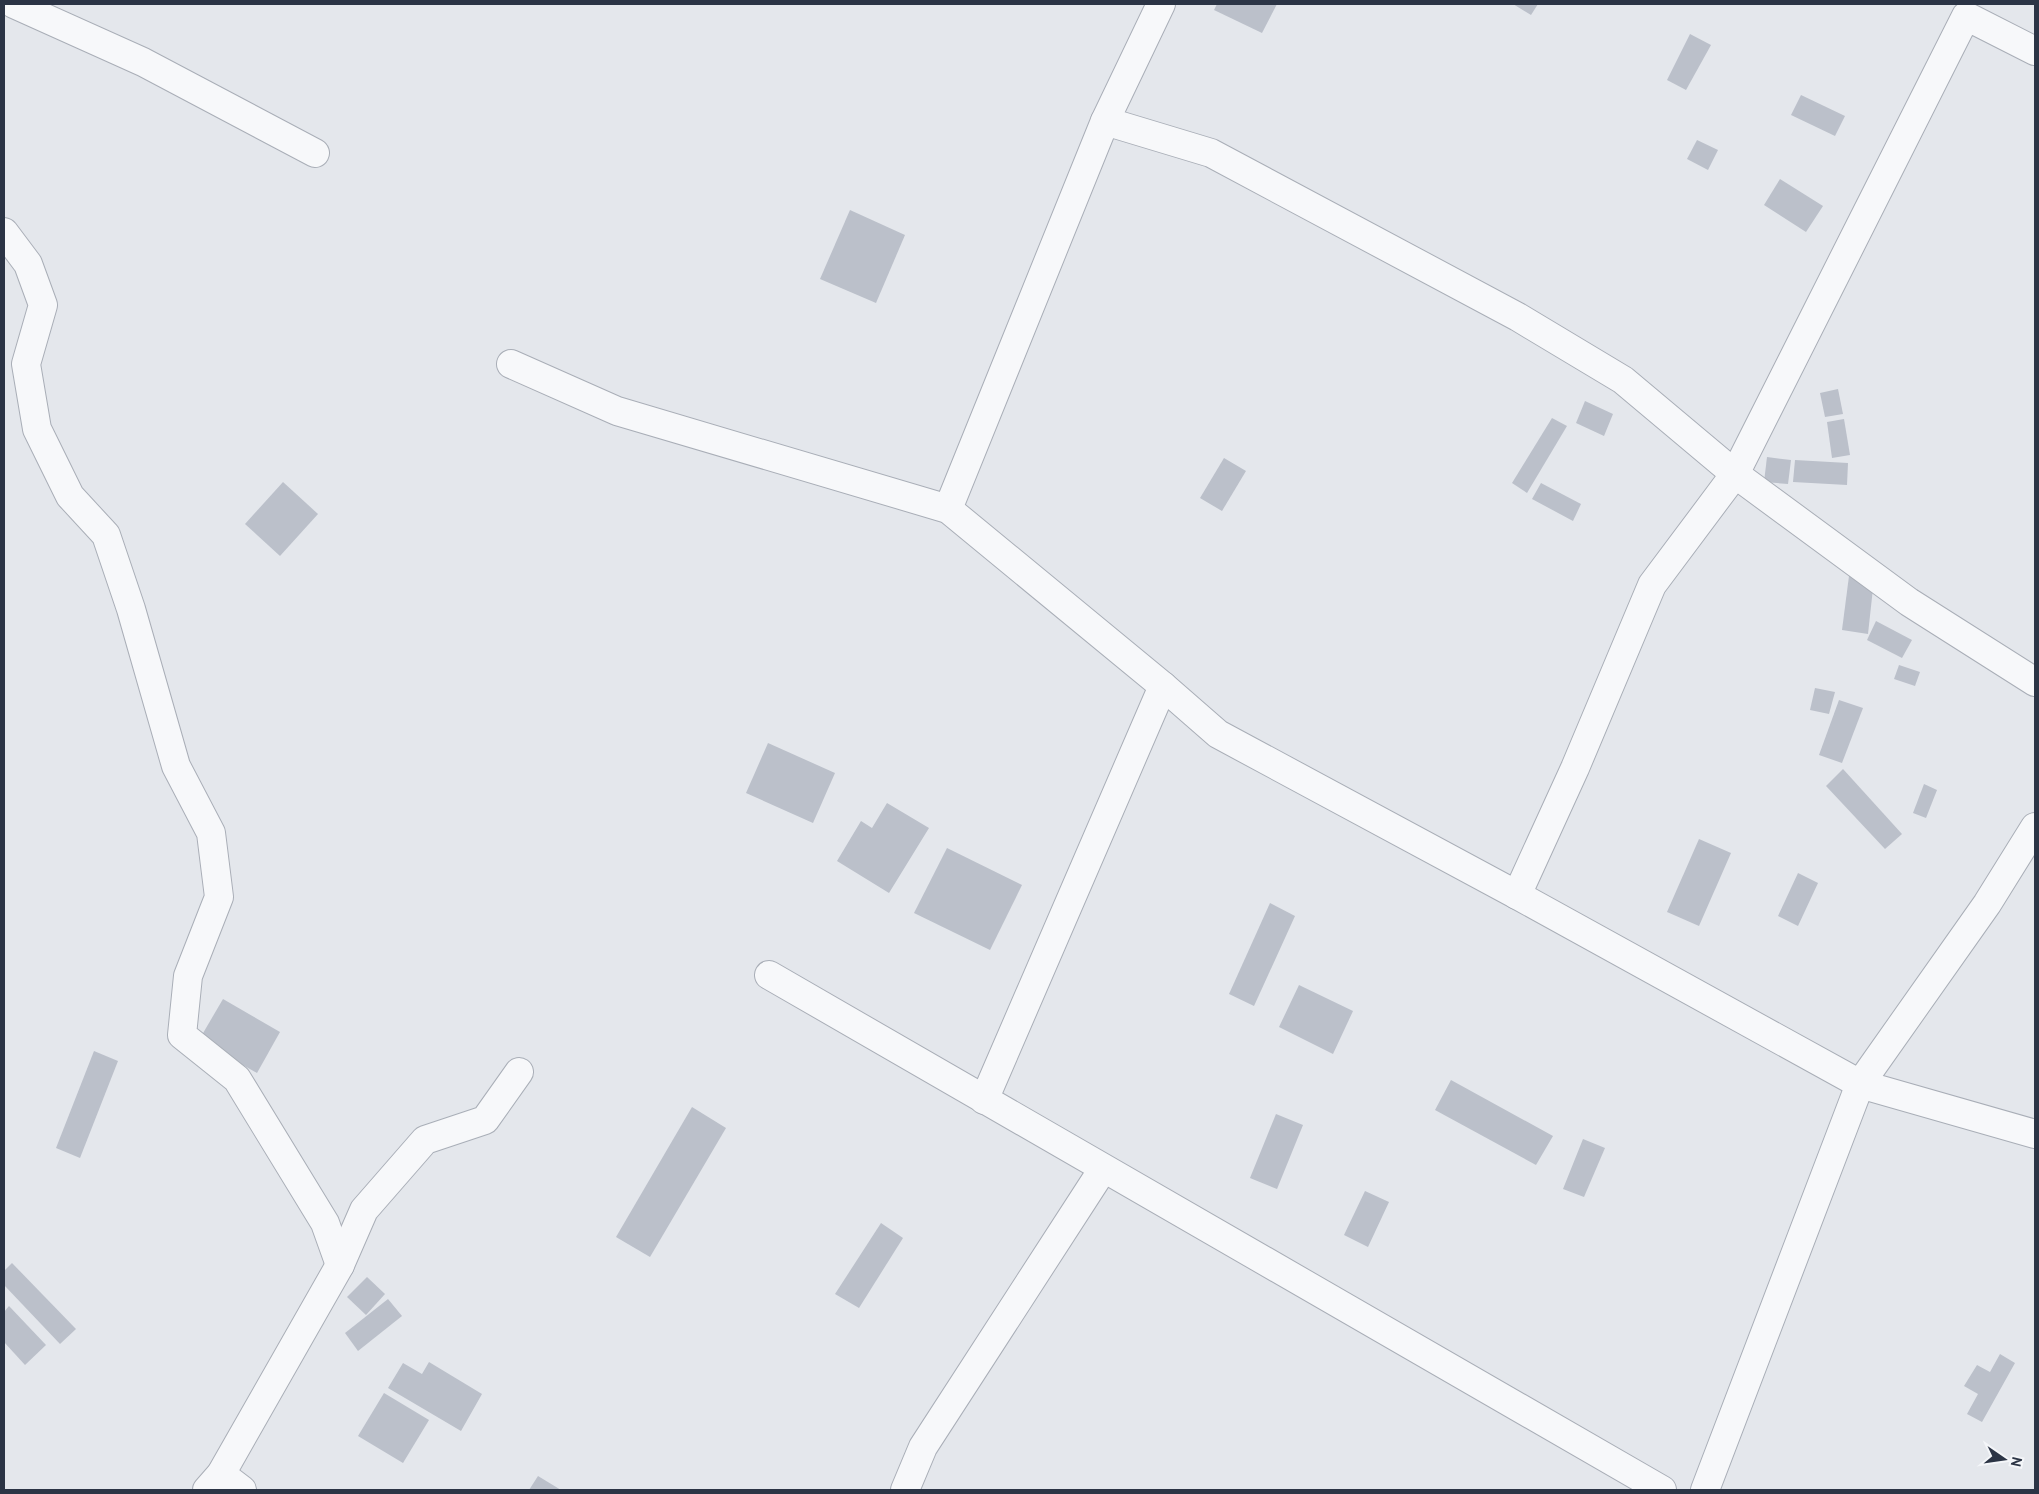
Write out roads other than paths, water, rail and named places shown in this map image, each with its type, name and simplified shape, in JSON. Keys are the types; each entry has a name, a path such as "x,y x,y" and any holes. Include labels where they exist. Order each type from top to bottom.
{"street":[{"path":"14,4 143,62 315,153"},
{"path":"948,509 1105,121 1161,4"},
{"path":"1517,895 1575,768 1652,585 1735,474 1961,8 2035,51"},
{"path":"1105,121 1211,153 1518,317 1623,380 1735,474 1909,602 2035,682"},
{"path":"4,232 28,264 43,304 26,364 37,429 70,496 106,534 131,609 176,766 211,834 219,897 188,976 182,1035 236,1079 325,1223 340,1265"},
{"path":"511,364 617,411 948,509 1163,686 1218,734 1517,895 1860,1084 2035,1134"},
{"path":"984,1100 1163,686"},
{"path":"1705,1490 1860,1084 1987,904 2035,827"},
{"path":"769,975 1662,1490"},
{"path":"224,1485 340,1265 364,1210 425,1140 485,1120 519,1072"},
{"path":"905,1490 924,1447 1103,1169"}]}
